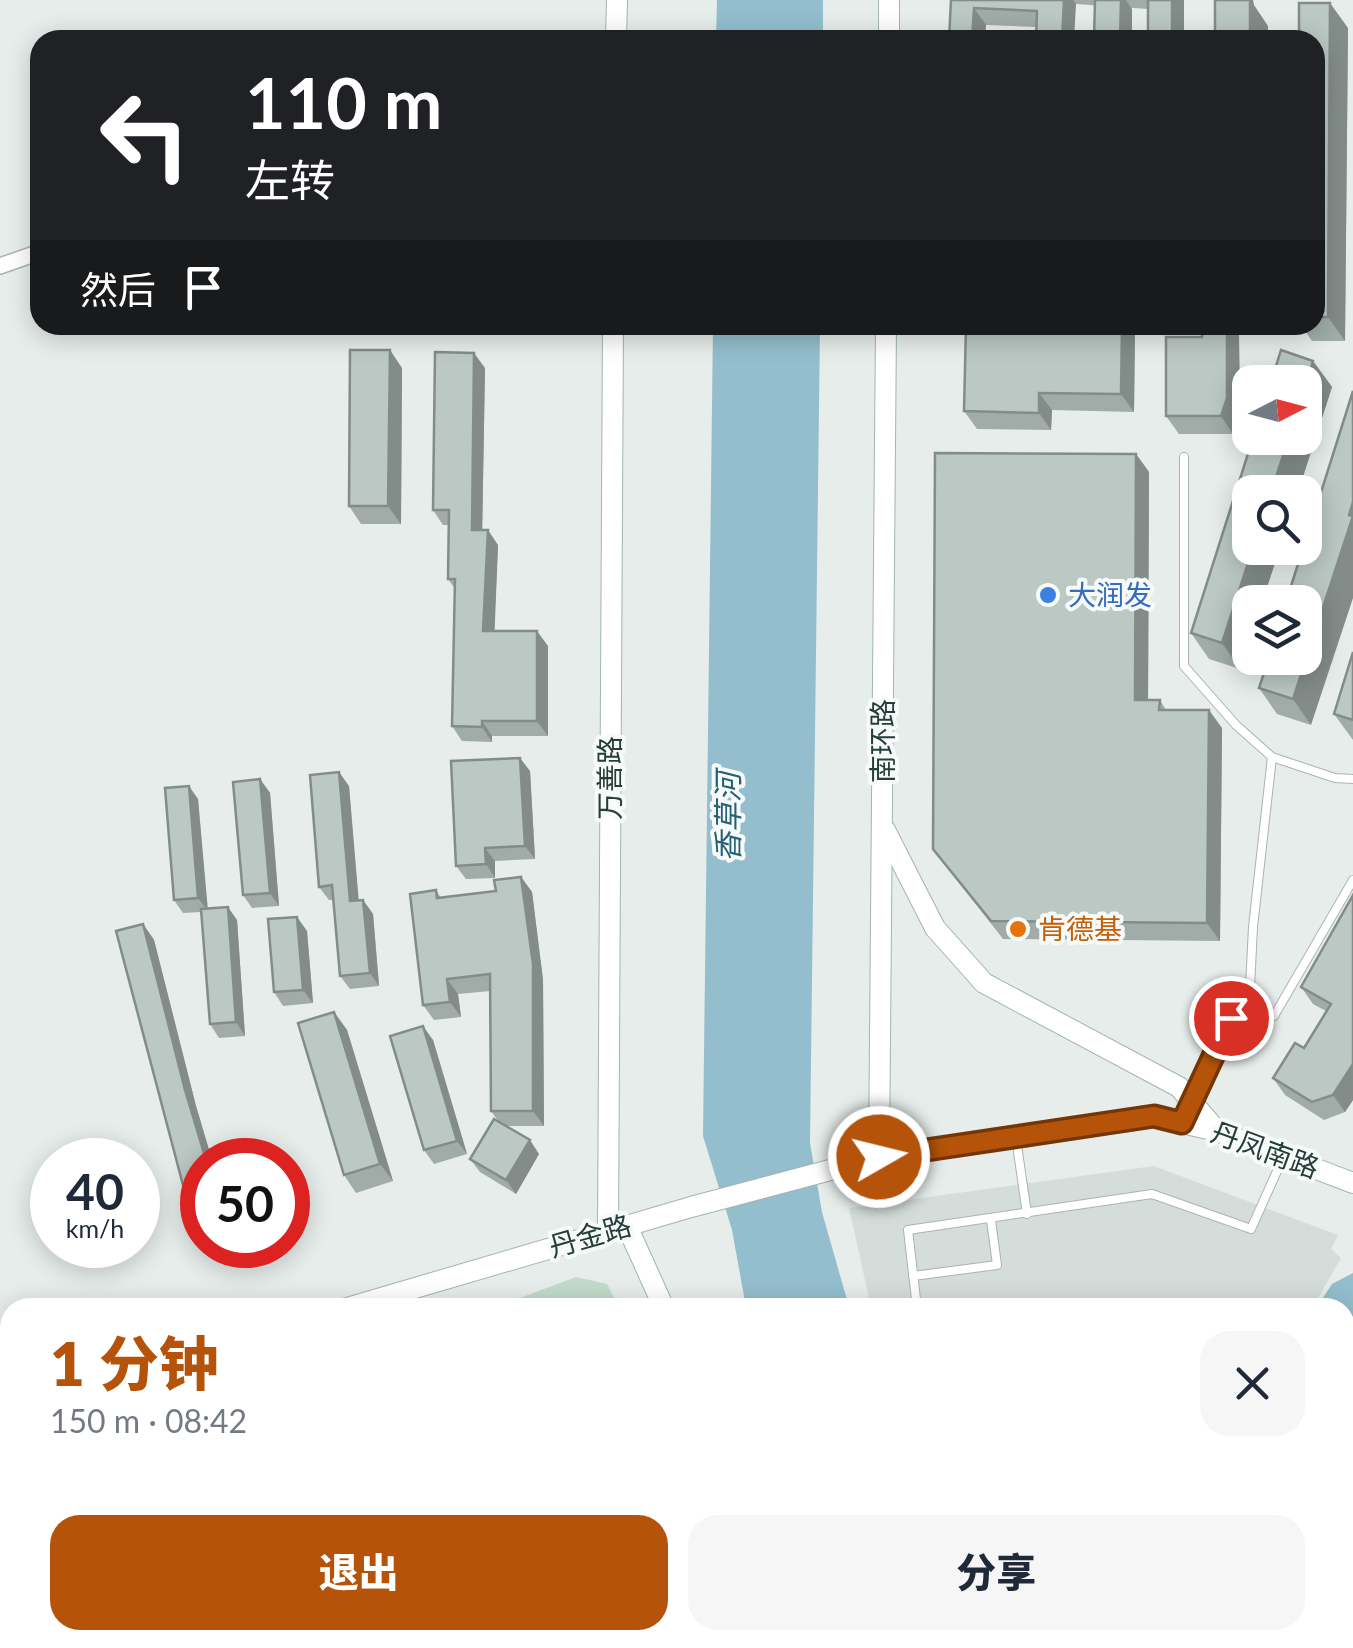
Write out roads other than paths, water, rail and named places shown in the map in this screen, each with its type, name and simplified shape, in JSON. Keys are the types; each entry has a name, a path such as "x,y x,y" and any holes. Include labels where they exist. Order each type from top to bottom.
{"main road":[{"path":"616,0 616,30"},
{"path":"889,0 889,30"},
{"name":"万善路","path":"613,335 618,1228 658,1298"},
{"name":"南环路","path":"879,1157 886,335"},
{"path":"882,825 935,928 984,983 1179,1087 1217,1131"},
{"name":"丹凤南路","path":"834,1168 879,1157 1154,1116 1217,1131 1352,1178"},
{"name":"丹金路","path":"381,1298 834,1168"}],"street":[{"path":"0,266 30,256"}],"lane":[{"path":"1184,457 1184,666 1236,725 1272,756 1335,778 1353,779"},
{"path":"1182,1123 1231,1018 1250,987 1272,756"},
{"path":"1231,1018 1274,1016 1353,880"},
{"path":"1016,1138 1026,1214"},
{"path":"915,1298 908,1230 1152,1194 1252,1229 1284,1156"},
{"path":"913,1276 997,1265 991,1220"}],"water":[{"path":"717,0 823,0 823,30 716,30"},
{"name":"香草河","path":"713,335 820,335 810,1143 822,1212 846,1298 744,1298 732,1230 703,1136"},
{"path":"1353,1273 1353,1298 1323,1298 1332,1284"}],"place":[{"name":"大润发","path":"1048,595"},
{"name":"肯德基","path":"1018,929"}]}
